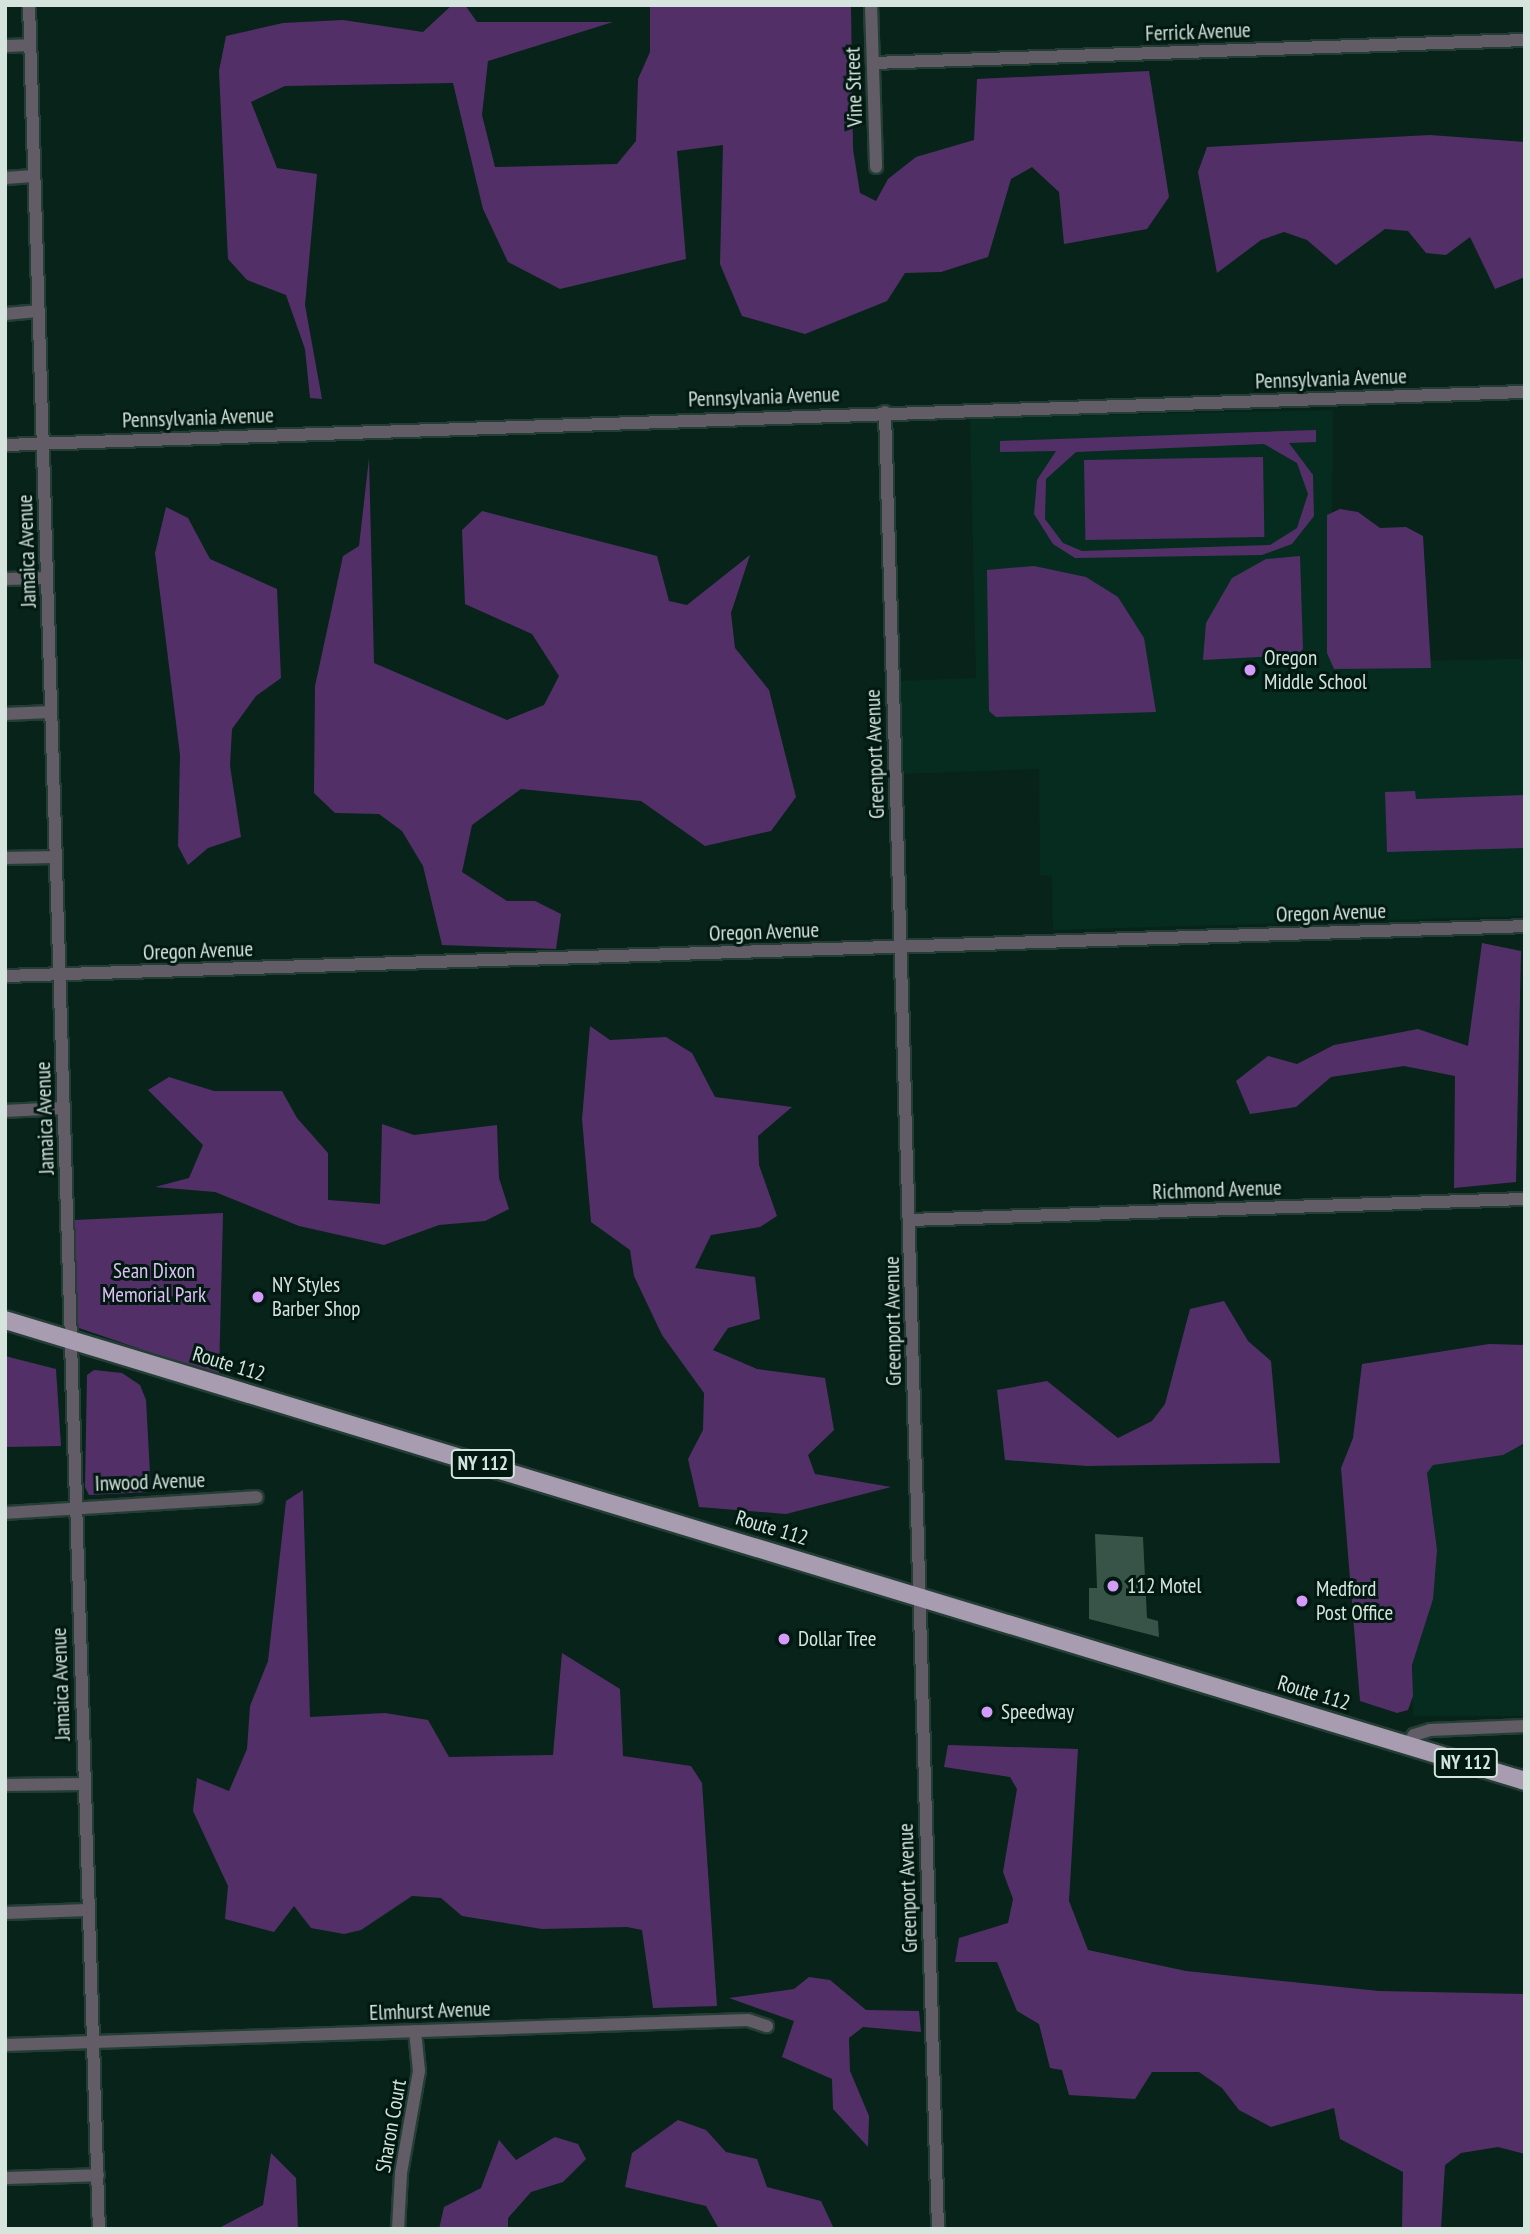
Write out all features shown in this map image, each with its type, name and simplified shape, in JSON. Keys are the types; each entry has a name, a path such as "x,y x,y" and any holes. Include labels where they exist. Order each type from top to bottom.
{"main road":[{"name":"Route 112","path":"5,1320 1525,1781"}],"street":[{"name":"Jamaica Avenue","path":"29,5 74,1507 99,2229"},
{"name":"Vine Street","path":"871,5 876,167"},
{"name":"Ferrick Avenue","path":"873,63 1525,40"},
{"path":"5,46 30,45"},
{"path":"5,178 34,176"},
{"path":"5,314 38,311"},
{"name":"Pennsylvania Avenue","path":"5,445 885,412 1525,392"},
{"name":"Greenport Avenue","path":"885,412 910,1220 917,1597 938,2229"},
{"path":"5,579 47,578"},
{"path":"5,714 51,712"},
{"path":"5,858 56,857"},
{"name":"Oregon Avenue","path":"5,976 1525,926"},
{"path":"5,1111 64,1108"},
{"name":"Richmond Avenue","path":"910,1220 1525,1199"},
{"name":"Inwood Avenue","path":"5,1513 256,1497"},
{"path":"1407,1745 1414,1735 1430,1730 1525,1726"},
{"path":"5,1786 83,1784"},
{"path":"5,1913 88,1910"},
{"name":"Elmhurst Avenue","path":"5,2045 748,2021 767,2026"},
{"name":"Sharon Court","path":"398,2229 401,2173 419,2071 415,2031"},
{"path":"5,2178 98,2175"}],"shaded area":[{"name":"Oregon Middle School","path":"1333,410 1331,662 1525,659 1525,916 1053,930 1052,876 1040,875 1039,769 900,774 898,681 976,678 970,418"},
{"path":"1413,1447 1525,1447 1525,1716 1413,1716"}],"green space":[{"path":"452,5 465,5 477,22 613,22 488,61 482,115 495,167 617,164 636,141 638,79 650,52 650,5 851,5 853,149 860,193 876,201 888,179 916,157 974,140 977,79 1149,71 1169,197 1147,229 1064,244 1059,192 1032,167 1011,179 988,257 941,272 905,273 887,301 805,334 742,316 720,264 723,145 677,151 686,259 560,289 508,262 483,209 453,83 285,86 251,102 277,168 317,174 305,305 322,399 310,398 305,349 286,295 247,280 228,259 219,71 226,36 283,23 343,20 423,32"},
{"path":"1430,135 1525,142 1525,277 1495,289 1470,237 1446,255 1426,253 1408,231 1385,229 1336,265 1307,240 1284,232 1261,240 1217,273 1198,172 1207,147"},
{"path":"1316,430 1316,442 1289,443 1313,475 1314,516 1292,544 1262,555 1075,558 1053,544 1034,514 1037,480 1056,451 1000,452 1000,441","holes":["1264,444 1297,463 1308,494 1297,528 1270,545 1082,551 1063,543 1045,519 1046,479 1076,452"]},
{"path":"1263,457 1264,537 1085,540 1084,460"},
{"path":"369,458 374,663 507,720 544,705 559,676 532,634 465,604 462,530 482,511 657,556 669,601 687,605 750,555 731,613 735,648 769,690 796,797 771,831 705,846 641,801 521,789 472,825 462,872 507,901 535,901 561,914 556,949 442,945 423,866 402,831 379,814 335,813 314,793 315,686 343,556 359,546"},
{"path":"166,507 188,518 210,559 277,589 281,678 256,696 232,729 230,766 241,837 208,848 188,865 178,846 180,755 155,553"},
{"path":"1340,509 1358,512 1380,528 1406,527 1423,536 1431,668 1334,669 1327,653 1327,515"},
{"path":"1300,556 1303,649 1297,655 1203,660 1206,623 1232,578 1266,559"},
{"path":"1034,566 1086,577 1118,597 1144,638 1156,712 996,717 989,711 987,570"},
{"path":"1415,791 1416,799 1525,795 1525,848 1387,852 1385,792"},
{"path":"1482,943 1521,951 1516,1182 1454,1188 1455,1076 1404,1066 1331,1077 1296,1107 1250,1114 1236,1081 1268,1056 1297,1064 1334,1045 1418,1029 1468,1046"},
{"path":"590,1026 610,1040 666,1037 692,1053 715,1097 792,1107 758,1136 759,1165 777,1216 760,1227 711,1235 695,1268 755,1277 760,1319 728,1328 713,1350 757,1369 825,1378 834,1430 808,1455 815,1474 891,1487 786,1514 699,1507 688,1459 703,1430 704,1393 662,1335 634,1276 630,1250 591,1222 582,1119"},
{"path":"169,1077 214,1091 282,1091 297,1118 328,1153 328,1200 380,1204 382,1124 414,1135 497,1125 499,1178 509,1209 485,1221 439,1225 384,1245 299,1226 215,1192 155,1187 189,1178 203,1145 148,1090"},
{"name":"Sean Dixon Memorial Park","path":"223,1213 219,1376 76,1327 75,1220"},
{"path":"1224,1301 1248,1341 1271,1361 1280,1463 1087,1466 1005,1460 997,1390 1047,1381 1118,1438 1152,1421 1165,1404 1190,1309"},
{"path":"1489,1344 1525,1345 1525,1443 1503,1455 1433,1465 1427,1473 1437,1550 1433,1599 1412,1665 1413,1696 1408,1710 1397,1713 1360,1701 1341,1468 1353,1438 1362,1364"},
{"path":"5,1356 56,1369 61,1446 5,1447"},
{"path":"94,1370 122,1373 140,1385 146,1400 151,1492 89,1495 85,1487 87,1375"},
{"path":"303,1490 310,1717 385,1713 428,1720 449,1757 553,1755 562,1653 620,1689 623,1756 691,1766 702,1783 717,2006 653,2008 642,1930 627,1927 542,1929 462,1916 441,1898 412,1896 361,1930 344,1934 311,1928 294,1906 274,1932 225,1919 228,1886 193,1811 197,1778 229,1791 247,1749 250,1706 268,1661 286,1501"},
{"path":"948,1745 1078,1749 1069,1901 1088,1950 1186,1971 1379,1991 1525,1994 1525,2154 1498,2147 1461,2153 1445,2165 1441,2229 1402,2229 1403,2172 1340,2139 1334,2108 1271,2127 1239,2110 1222,2088 1199,2072 1152,2072 1135,2099 1069,2095 1062,2070 1050,2068 1039,2024 1017,2011 997,1962 955,1962 959,1938 1008,1923 1013,1899 1003,1872 1017,1789 1010,1777 944,1767"},
{"path":"809,1977 830,1980 866,2010 919,2011 921,2032 863,2027 849,2038 850,2071 869,2116 868,2147 833,2109 832,2079 782,2057 794,2021 729,1998 794,1989"},
{"path":"678,2120 706,2130 726,2152 757,2159 767,2187 821,2201 834,2229 719,2229 706,2206 625,2187 632,2153"},
{"path":"555,2137 578,2144 586,2159 563,2182 531,2192 508,2218 508,2229 439,2229 444,2207 481,2188 499,2140 516,2160"},
{"path":"271,2153 296,2178 298,2229 217,2229 263,2205"}],"building":[{"name":"112 Motel","path":"1095,1534 1143,1537 1147,1618 1158,1621 1159,1637 1089,1619 1089,1588 1097,1588"}],"place":[{"name":"Oregon Middle School","path":"1250,670"},
{"name":"NY Styles Barber Shop","path":"258,1297"},
{"name":"112 Motel","path":"1113,1586"},
{"name":"Medford Post Office","path":"1302,1601"},
{"name":"Dollar Tree","path":"784,1639"},
{"name":"Speedway","path":"987,1712"}]}
